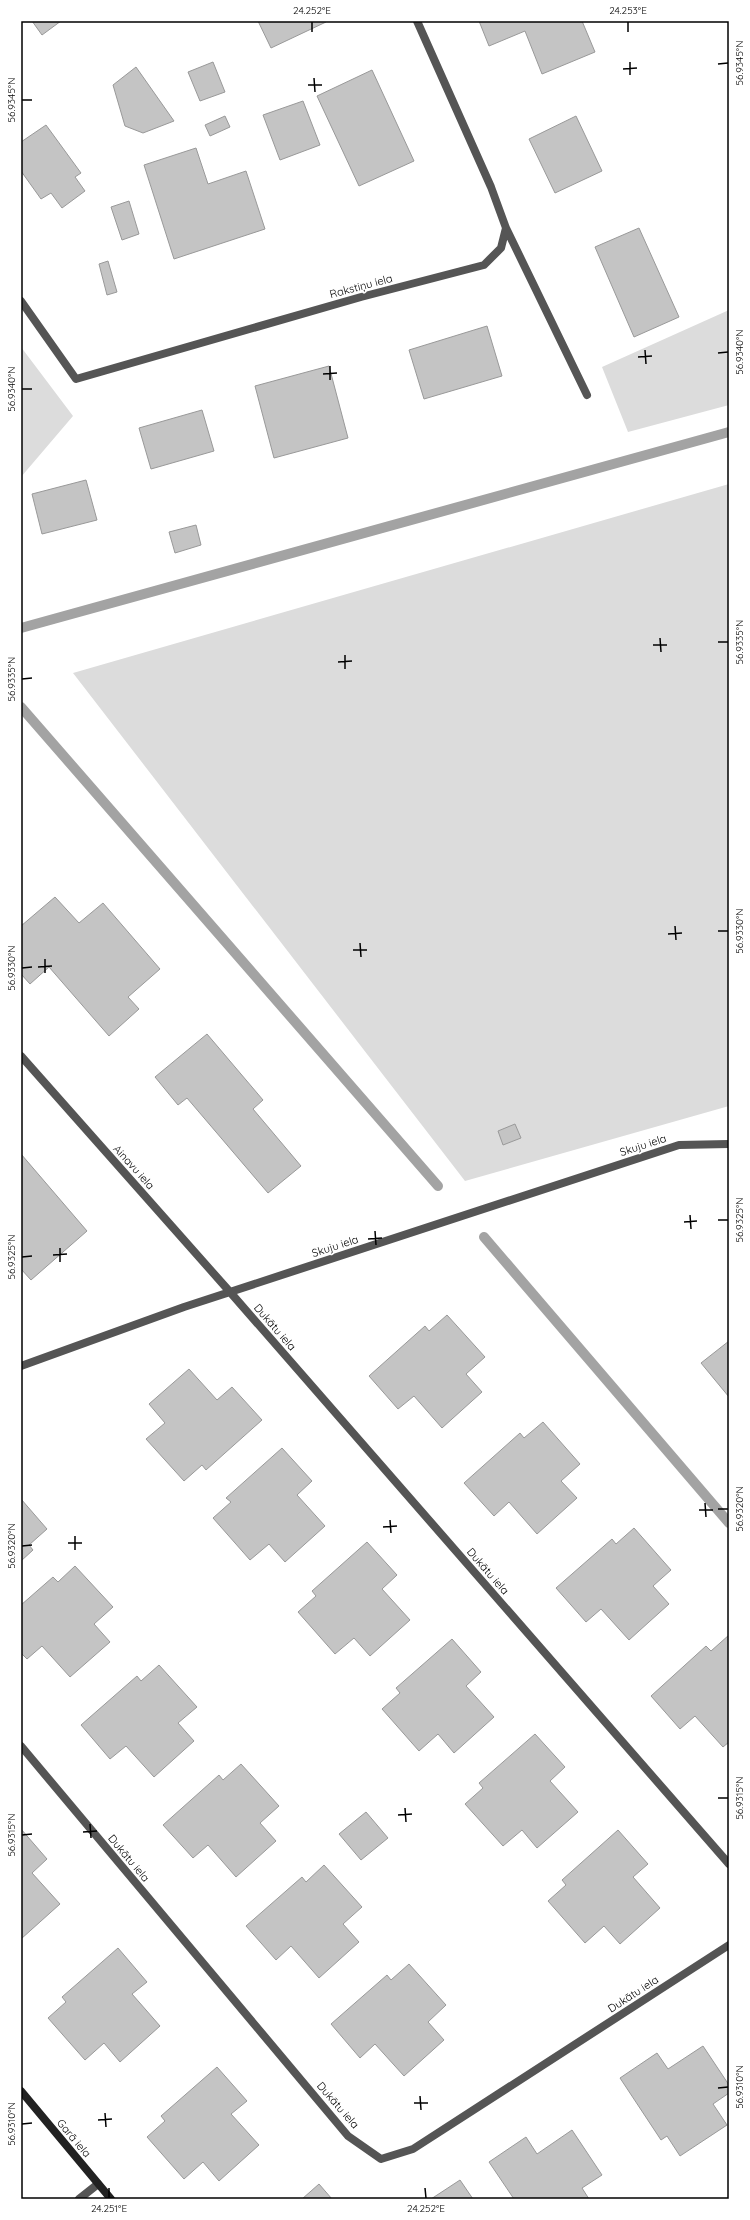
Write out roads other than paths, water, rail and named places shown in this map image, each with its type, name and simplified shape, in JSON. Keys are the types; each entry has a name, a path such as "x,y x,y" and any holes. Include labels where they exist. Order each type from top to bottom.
{"street":[{"path":"417,21 491,187 506,228 587,395"},
{"name":"Rakstiņu iela","path":"21,301 76,378 361,297 484,265 501,248 506,228"},
{"name":"Ainavu iela","path":"21,1056 230,1292"},
{"name":"Skuju iela","path":"21,1366 230,1292 679,1145 729,1144"},
{"name":"Dukātu iela","path":"230,1292 729,1864"},
{"name":"Dukātu iela","path":"21,1746 348,2136 380,2159 414,2149 729,1944"},
{"name":"Garā iela","path":"21,2090 111,2199"},
{"path":"80,2199 98,2184"}],"waterway":[{"path":"21,628 729,432"},
{"path":"21,707 438,1186"},
{"path":"484,1237 729,1523"}]}
